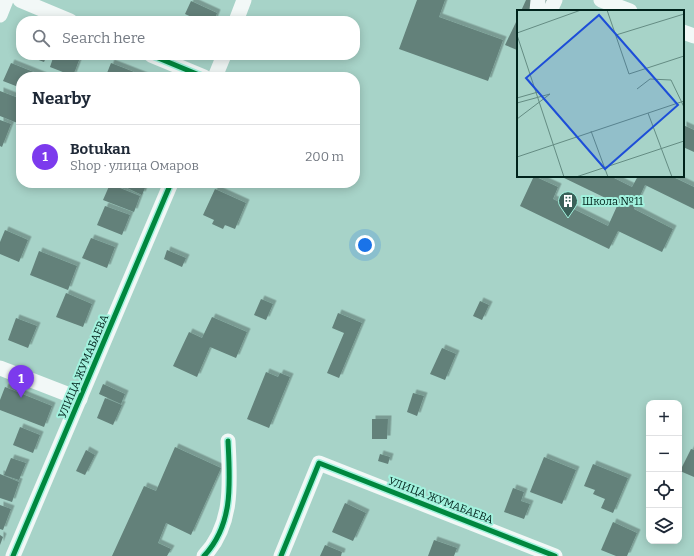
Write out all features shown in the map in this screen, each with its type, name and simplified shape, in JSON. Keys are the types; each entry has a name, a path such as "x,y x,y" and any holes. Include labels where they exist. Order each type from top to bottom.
{"street":[{"path":"0,15 6,0"},
{"path":"20,0 58,16"},
{"path":"238,16 244,0"},
{"path":"537,10 538,0"},
{"path":"550,10 555,0"},
{"path":"601,0 627,10"},
{"path":"684,32 694,36"},
{"path":"163,60 192,72"},
{"path":"217,72 222,60"},
{"name":"УЛИЦА ЖУМАБАЕВА","path":"13,556 169,188"},
{"path":"0,368 80,399"},
{"path":"204,556 220,534 228,506 228,441"},
{"name":"УЛИЦА ЖУМАБАЕВА","path":"281,556 319,463 539,553 555,556"}],"building":[{"path":"417,0 445,0 439,17 503,40 488,81 399,49"},
{"path":"526,0 539,0 555,10 521,10"},
{"path":"191,1 217,13 216,16 189,16 185,14"},
{"path":"517,20 517,50 505,45"},
{"path":"52,60 79,60 75,72 63,72 50,67"},
{"path":"11,63 34,72 16,72 16,86 3,81"},
{"path":"111,63 134,72 107,72"},
{"path":"0,91 16,97 16,122 0,116"},
{"path":"0,120 11,124 2,147 0,146"},
{"path":"684,125 694,130 694,152 684,147"},
{"name":"Школа №11","path":"534,177 536,177 558,187 553,199 608,226 618,204 562,177 612,177 632,187 637,177 673,177 694,187 694,209 645,185 634,209 673,229 662,252 618,231 609,249 520,206"},
{"path":"108,188 120,188 140,196 134,212 103,200"},
{"path":"127,188 145,188 142,195"},
{"path":"215,189 246,203 235,229 225,225 223,229 212,224 214,220 203,215"},
{"path":"105,206 130,215 122,235 97,225"},
{"path":"5,230 28,240 19,262 0,254 0,242"},
{"path":"91,238 115,247 107,268 82,258"},
{"path":"167,250 186,258 182,267 164,259"},
{"path":"39,251 77,266 68,290 30,275"},
{"path":"66,293 92,304 83,327 56,317"},
{"path":"261,299 273,304 266,320 254,315"},
{"path":"480,301 489,305 482,320 473,316"},
{"path":"338,313 362,323 339,378 327,373 344,333 332,328"},
{"path":"212,317 247,332 236,358 210,347 197,377 173,366 189,332 202,338"},
{"path":"16,318 37,326 28,348 8,340"},
{"path":"442,348 456,354 445,380 430,374"},
{"path":"266,372 278,377 280,373 290,377 269,428 247,419"},
{"path":"103,384 125,394 121,404 99,394"},
{"path":"5,387 52,406 44,427 0,410 0,400"},
{"path":"413,393 424,396 417,416 407,412"},
{"path":"105,398 122,405 113,425 97,418"},
{"path":"372,419 388,419 387,439 372,439"},
{"path":"20,427 40,435 33,453 13,445"},
{"path":"175,447 221,468 191,535 166,523 158,543 171,549 167,556 112,556 144,486 156,491"},
{"path":"691,449 694,450 694,477 682,472 682,467"},
{"path":"86,450 95,455 85,475 76,471"},
{"path":"380,454 390,457 388,464 378,461"},
{"path":"544,457 576,470 562,504 530,492"},
{"path":"11,458 26,463 19,480 4,475"},
{"path":"593,464 628,478 613,513 601,508 605,499 593,494 595,490 584,486"},
{"path":"0,474 19,482 12,502 0,498"},
{"path":"513,488 524,492 521,501 530,504 524,519 504,512"},
{"path":"345,503 366,513 353,541 332,532"},
{"path":"0,505 11,509 3,530 0,529"},
{"path":"613,522 637,533 627,556 616,556 601,550"},
{"path":"0,535 3,537 0,545"},
{"path":"434,540 457,548 454,556 428,556"},
{"path":"325,545 342,552 341,556 320,556"}],"cycle path":[{"path":"163,60 192,72"},
{"path":"13,556 169,188"},
{"path":"204,556 214,544 221,530 228,502 228,441"},
{"path":"281,556 319,463 555,556"}],"place":[{"name":"Школа №11","path":"568,218"},
{"name":"Botukan","path":"21,398"}]}
